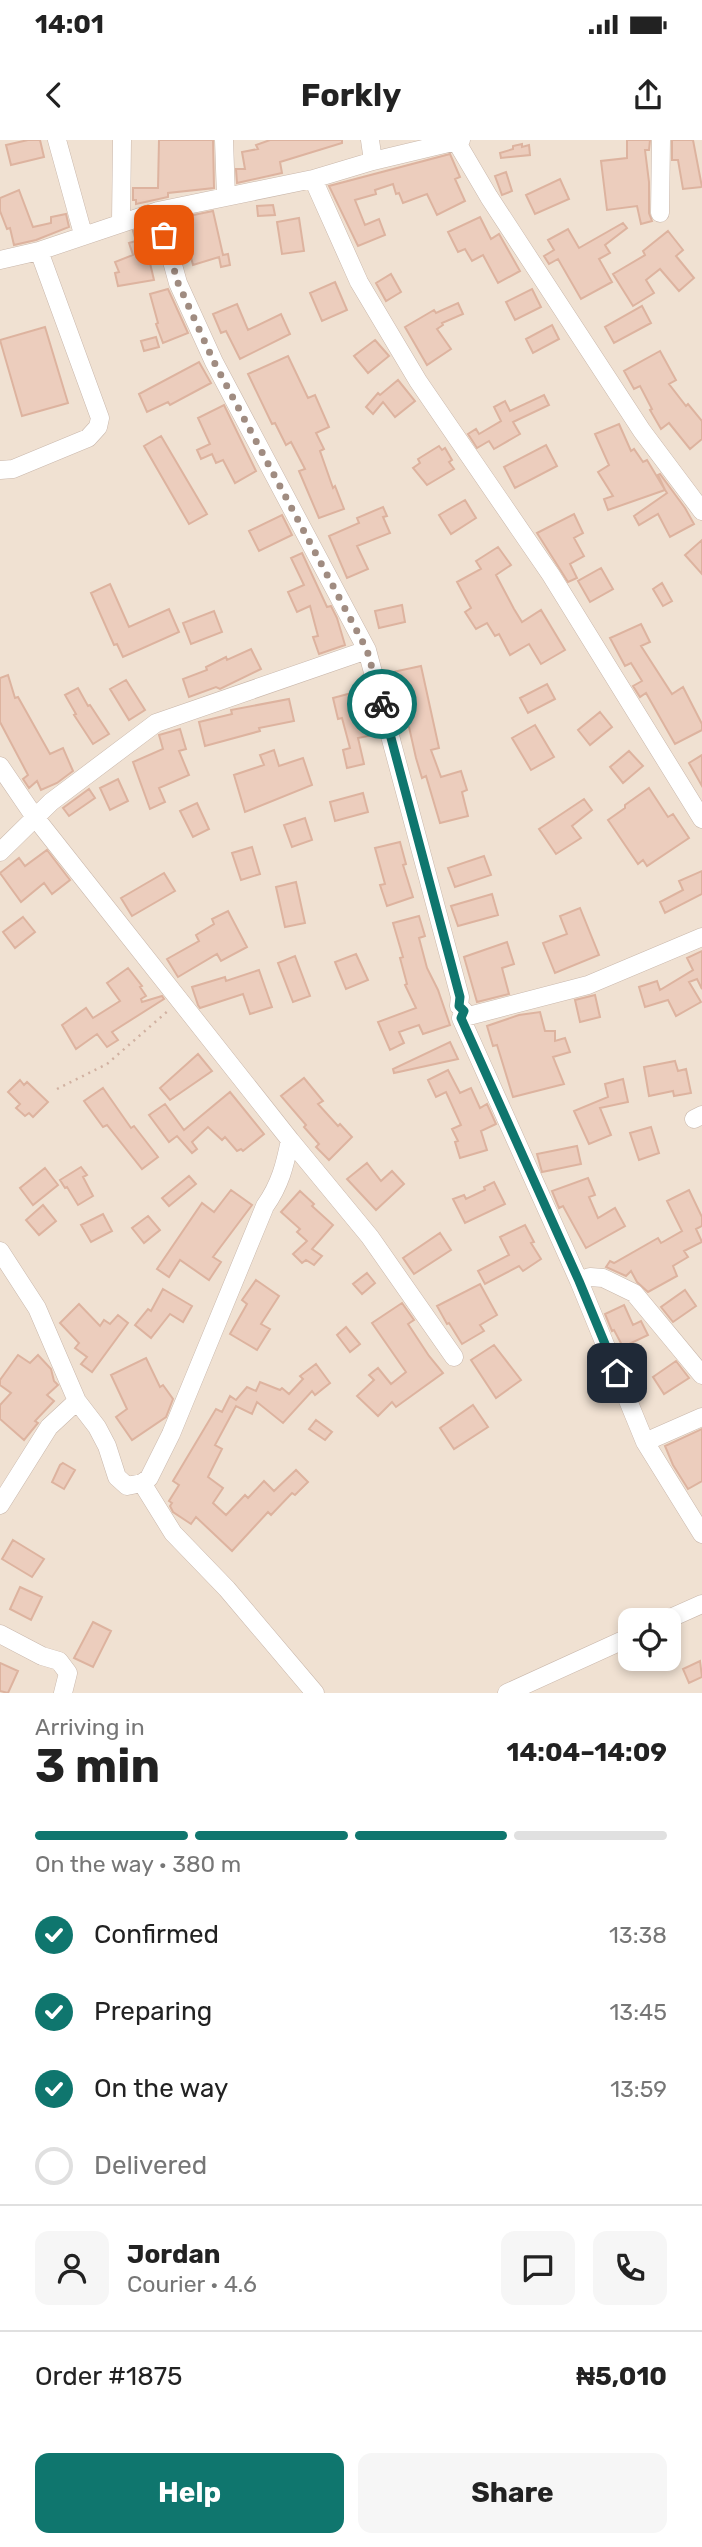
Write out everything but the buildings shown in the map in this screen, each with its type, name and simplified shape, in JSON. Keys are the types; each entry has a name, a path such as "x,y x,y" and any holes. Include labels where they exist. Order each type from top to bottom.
{"street":[{"path":"57,140 83,234"},
{"path":"121,222 122,140"},
{"path":"224,140 226,197"},
{"path":"370,140 373,161"},
{"path":"0,260 39,251 158,211 313,179 459,140 489,197 642,431 702,511"},
{"path":"660,213 661,140"},
{"path":"313,179 359,282 418,381 551,575 702,819"},
{"path":"158,211 178,283 214,362 367,650 460,997 459,1006 464,1011 461,1018 579,1281 645,1442 702,1534"},
{"path":"0,470 13,469 88,438 100,422 39,251"},
{"path":"0,852 34,816 156,723 367,650"},
{"path":"0,766 34,816 370,1237 454,1357"},
{"path":"461,1018 588,985 702,937"},
{"path":"0,1251 37,1308 77,1401 97,1427 107,1446 117,1477 127,1486 142,1483 149,1478 171,1434 265,1206 278,1188 290,1140"},
{"path":"579,1281 590,1277 603,1278 634,1293 702,1375"},
{"path":"0,1505 49,1427 77,1401"},
{"path":"645,1442 702,1417"},
{"path":"142,1483 173,1533 227,1589 315,1693"},
{"path":"681,1613 702,1604"},
{"path":"0,1634 41,1656 60,1661 68,1673 63,1693"},
{"path":"507,1693 618,1642"}],"path":[{"path":"57,1089 107,1064 180,1001"}],"shaded area":[{"path":"0,140 702,140 702,1693 0,1693"}],"way so far":[{"path":"164,235 178,283 214,362 367,650 382,704"}],"route":[{"path":"382,704 460,997 459,1006 464,1011 461,1018 579,1281 617,1373"}]}
